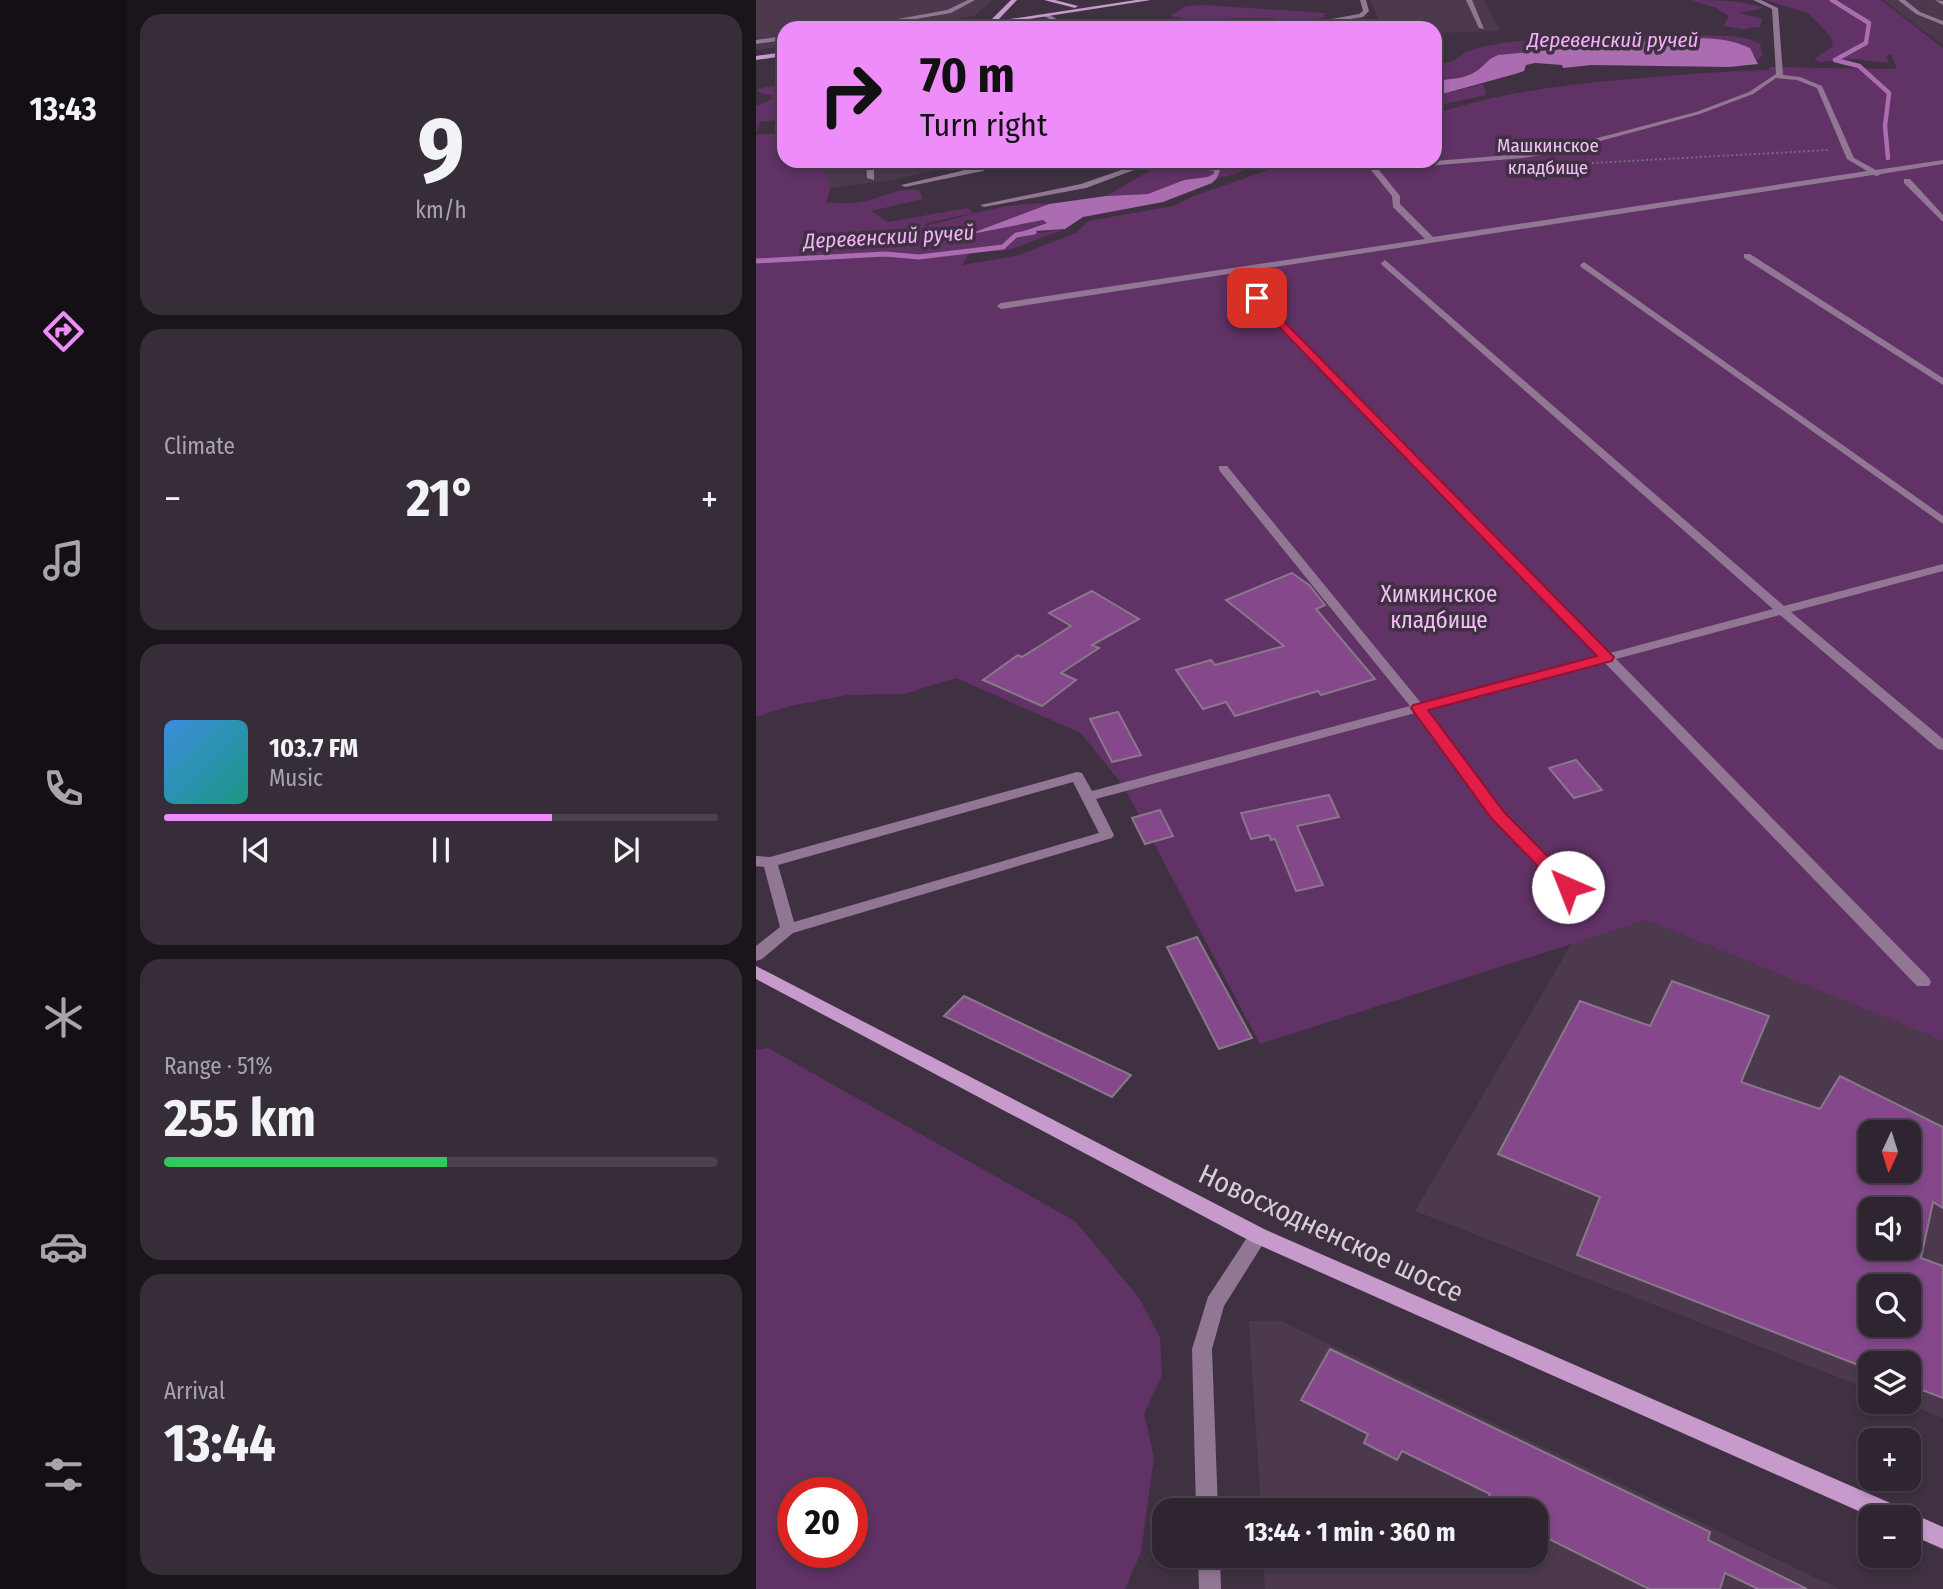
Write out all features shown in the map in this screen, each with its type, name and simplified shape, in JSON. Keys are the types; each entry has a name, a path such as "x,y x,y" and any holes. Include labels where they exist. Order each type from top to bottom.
{"main road":[{"path":"993,21 1014,0"},
{"path":"1047,0 1069,6 1111,5"},
{"path":"1006,21 1148,0"},
{"path":"1021,19 1030,9"},
{"path":"756,58 777,55"},
{"name":"Новосходненское шоссе","path":"756,972 1259,1236 1869,1505"},
{"path":"1921,1528 1943,1538"}],"street":[{"path":"894,21 949,12 972,0"},
{"path":"1334,21 1361,16 1366,11 1363,0"},
{"path":"1469,0 1482,28"},
{"path":"1756,0 1775,8 1778,23 1775,58 1780,77"},
{"path":"1901,0 1918,13 1943,23"},
{"path":"1938,0 1943,4"},
{"path":"1046,15 1057,21"},
{"path":"756,42 777,39"},
{"path":"1442,163 1556,151 1698,113 1751,93 1775,76 1798,78 1820,87 1851,159 1877,174"},
{"path":"1001,306 1943,162"},
{"path":"870,168 871,178"},
{"path":"905,186 983,168"},
{"path":"984,205 1083,186 1134,168"},
{"path":"1374,168 1396,195 1396,205 1430,239"},
{"path":"1907,181 1943,220"},
{"path":"1747,256 1943,382"},
{"path":"1385,263 1782,610 1943,746"},
{"path":"1584,265 1943,521"},
{"path":"1257,298 1923,982"},
{"path":"1223,468 1418,708 1498,816 1568,887"},
{"path":"1088,797 1943,567"},
{"path":"756,955 788,929 1107,835 1077,776 763,861 788,929"},
{"path":"1208,1498 1202,1349 1215,1303 1259,1236"},
{"path":"1209,1568 1210,1589"}],"path":[{"path":"1592,163 1794,150 1848,151"}],"shaded area":[{"path":"756,0 992,0 974,16 947,21 777,21 777,47 756,50"},
{"path":"1370,0 1484,0 1500,31 1442,33 1442,21 1380,21"},
{"path":"1883,0 1943,0 1943,45"},
{"path":"1679,38 1715,39 1750,48 1758,64 1729,67 1592,65 1563,68 1562,65 1535,63 1526,65 1524,71 1442,94 1442,80 1471,74 1498,55"},
{"path":"823,168 947,168 893,180 831,188"},
{"path":"1215,176 1217,178 1212,183 1163,202 1083,217 1065,229 1021,232 1047,223 1043,220 967,235 1049,204 1106,196 1148,194 1184,180"},
{"path":"1646,920 1943,1041 1943,1418 1921,1410 1921,1351 1858,1351 1858,1385 1415,1211 1572,943"},
{"path":"1249,1321 1281,1321 1839,1589 1265,1589 1264,1568 1548,1568 1548,1498 1260,1498"}],"green space":[{"path":"1690,0 1738,2 1764,8 1740,13 1762,19 1760,27 1743,29 1723,26 1729,16 1716,8"},
{"name":"Химкинское кладбище","path":"1765,0 1881,0 1943,48 1943,1041 1646,920 1260,1044 1124,787 1081,733 956,678 904,694 848,695 790,706 756,717 756,135 777,134 777,168 823,168 831,188 826,202 855,203 903,190 919,190 923,199 871,211 888,222 968,208 973,213 927,223 925,226 1002,207 1049,204 969,235 1044,220 1048,222 1025,230 1040,233 1065,229 1009,250 969,253 962,265 1019,255 1076,233 1088,221 1173,206 1274,168 1442,168 1442,112 1483,100 1580,84 1699,73 1769,70 1770,67 1897,69 1891,54 1886,56 1889,63 1853,59 1819,62 1815,58 1833,46 1831,37 1808,13"},
{"path":"1186,6 1325,13 1324,18 1286,21 1272,18 1233,18 1194,21 1170,16"},
{"path":"1731,36 1760,44 1763,55 1757,60 1755,55 1679,38 1498,55 1471,74 1442,80 1442,64 1456,60 1470,51 1495,44 1566,38"},
{"path":"1483,84 1486,95 1442,104 1442,94"},
{"path":"777,85 777,120 760,122 756,135 756,106 772,99 771,95 760,93 756,89"},
{"path":"1155,168 1248,168 1217,178 1215,176 1184,180 1148,194 1106,196"},
{"path":"768,1048 1075,1221 1140,1299 1160,1338 1162,1375 1144,1414 1154,1457 1141,1552 1125,1589 756,1589 756,1050"}],"building":[{"path":"1292,573 1309,585 1325,605 1316,609 1375,679 1321,695 1318,691 1235,716 1226,702 1203,709 1176,670 1211,660 1215,665 1284,646 1226,600"},
{"path":"1092,591 1139,619 1092,645 1099,648 1061,673 1076,680 1042,706 983,680 1018,655 1022,657 1071,626 1049,613"},
{"path":"1118,712 1141,755 1112,762 1090,719"},
{"path":"1576,760 1602,790 1574,798 1549,768"},
{"path":"1329,795 1339,817 1297,826 1323,885 1296,891 1275,839 1271,840 1269,835 1251,839 1241,813"},
{"path":"1160,810 1173,836 1145,844 1132,818"},
{"path":"1197,937 1252,1038 1219,1049 1167,947"},
{"path":"1672,981 1769,1016 1741,1082 1820,1109 1840,1076 1943,1127 1943,1208 1933,1202 1921,1258 1943,1266 1943,1398 1921,1390 1921,1351 1858,1351 1858,1365 1577,1255 1600,1197 1498,1154 1580,1001 1650,1026"},
{"path":"964,996 1131,1075 1112,1097 944,1016"},
{"path":"1330,1349 1710,1532 1708,1540 1807,1589 1758,1589 1725,1573 1720,1589 1649,1589 1548,1538 1548,1498 1488,1498 1490,1494 1402,1451 1397,1460 1364,1443 1368,1434 1301,1400"}],"waterway":[{"path":"1832,0 1869,23 1866,43 1835,60 1859,66 1889,93 1885,126 1888,158"},
{"name":"Деревенский ручей","path":"1210,168 1218,169 1216,173"},
{"name":"Деревенский ручей","path":"1204,182 1217,172"},
{"name":"Деревенский ручей","path":"756,261 885,254 919,257 1003,247 1016,235 1034,232"}],"route":[{"path":"1257,298 1607,657 1418,708 1498,816 1568,887"}],"park label":[{"name":"Машкинское кладбище","path":"1548,156"}]}
